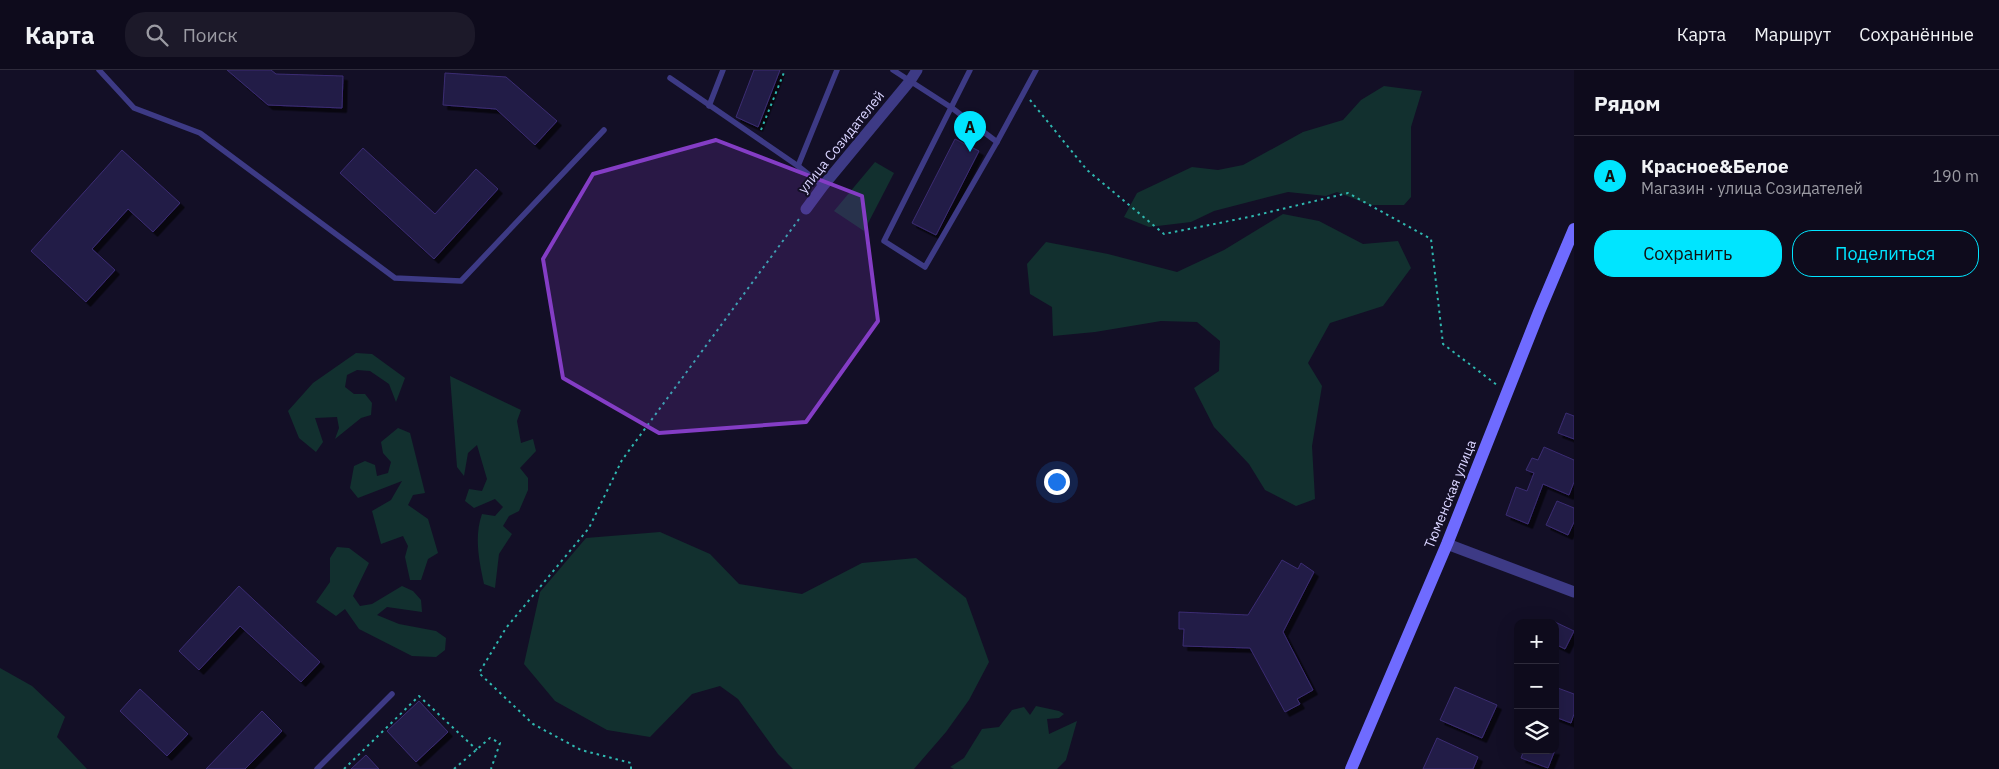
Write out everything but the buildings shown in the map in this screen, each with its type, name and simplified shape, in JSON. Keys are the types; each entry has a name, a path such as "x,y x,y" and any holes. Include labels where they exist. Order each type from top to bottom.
{"street":[{"name":"улица Созидателей","path":"806,209 917,70"},
{"name":"Тюменская улица","path":"1351,769 1447,544 1574,229"},
{"path":"1447,544 1574,592"}],"lane":[{"path":"99,70 134,108 200,133 395,278 461,281 604,130"},
{"path":"709,106 723,70"},
{"path":"798,166 837,70"},
{"path":"893,70 952,108 997,142"},
{"path":"970,70 884,241 925,267 1036,70"},
{"path":"670,78 798,166 823,186"},
{"path":"317,769 392,694"}],"path":[{"path":"758,139 786,70"},
{"path":"1024,92 1087,170 1164,234 1348,193 1431,239 1444,344 1507,393"},
{"path":"631,769 631,763 581,750 533,724 479,673 506,628 589,528 622,460 806,209"},
{"path":"344,769 419,696 477,750"},
{"path":"454,769 490,738 500,743 491,769"}],"highlighted area":[{"path":"716,140 862,196 878,321 806,422 659,433 563,378 543,259 593,174"}],"green space":[{"path":"1384,86 1422,91 1411,127 1411,197 1404,205 1370,205 1337,192 1326,196 1288,192 1214,211 1191,222 1149,227 1124,217 1137,193 1192,167 1218,170 1243,165 1303,132 1343,120 1361,100"},
{"path":"875,162 894,173 864,231 834,211"},
{"path":"1283,214 1319,221 1363,244 1398,241 1411,268 1383,306 1330,323 1308,363 1322,386 1312,446 1315,499 1296,506 1265,490 1249,464 1214,427 1194,388 1219,371 1220,341 1197,322 1161,321 1095,332 1053,336 1052,307 1030,294 1027,264 1046,242 1108,254 1177,272 1224,250"},
{"path":"356,353 372,354 405,378 396,402 389,384 370,371 357,370 347,375 345,387 354,394 365,394 372,403 371,415 361,418 335,439 339,428 337,417 315,418 323,442 316,452 299,438 288,411 313,383"},
{"path":"450,376 521,410 517,421 521,443 533,439 536,451 520,468 528,478 528,490 519,511 509,516 503,526 512,534 499,554 495,588 484,584 479,557 478,531 482,514 495,516 503,507 495,499 474,508 465,501 469,489 482,491 487,479 477,445 468,453 464,476 457,467"},
{"path":"398,428 410,433 425,493 413,495 408,505 428,519 438,553 428,559 421,580 410,580 405,557 408,546 403,536 381,544 372,511 391,500 402,481 358,498 350,488 354,466 365,461 375,465 377,476 388,473 391,462 383,453 381,442"},
{"path":"660,532 710,554 739,584 802,594 862,563 916,558 966,598 989,662 969,700 946,732 914,769 793,769 778,754 738,699 720,686 692,694 650,737 607,730 555,701 524,664 540,592 586,538"},
{"path":"337,547 349,548 369,563 353,596 360,606 372,604 402,586 413,591 421,600 422,612 387,607 377,615 399,624 436,631 446,638 445,650 436,657 412,656 359,629 345,609 336,616 316,602 330,582 330,558"},
{"path":"0,668 32,686 65,717 57,737 87,769 0,769"},
{"path":"1036,706 1059,711 1064,714 1059,718 1047,719 1049,734 1077,721 1066,760 1057,769 954,769 950,767 964,758 982,729 999,727 1012,710 1024,707 1030,715"}],"place":[{"name":"Красное&Белое","path":"970,152"}]}
